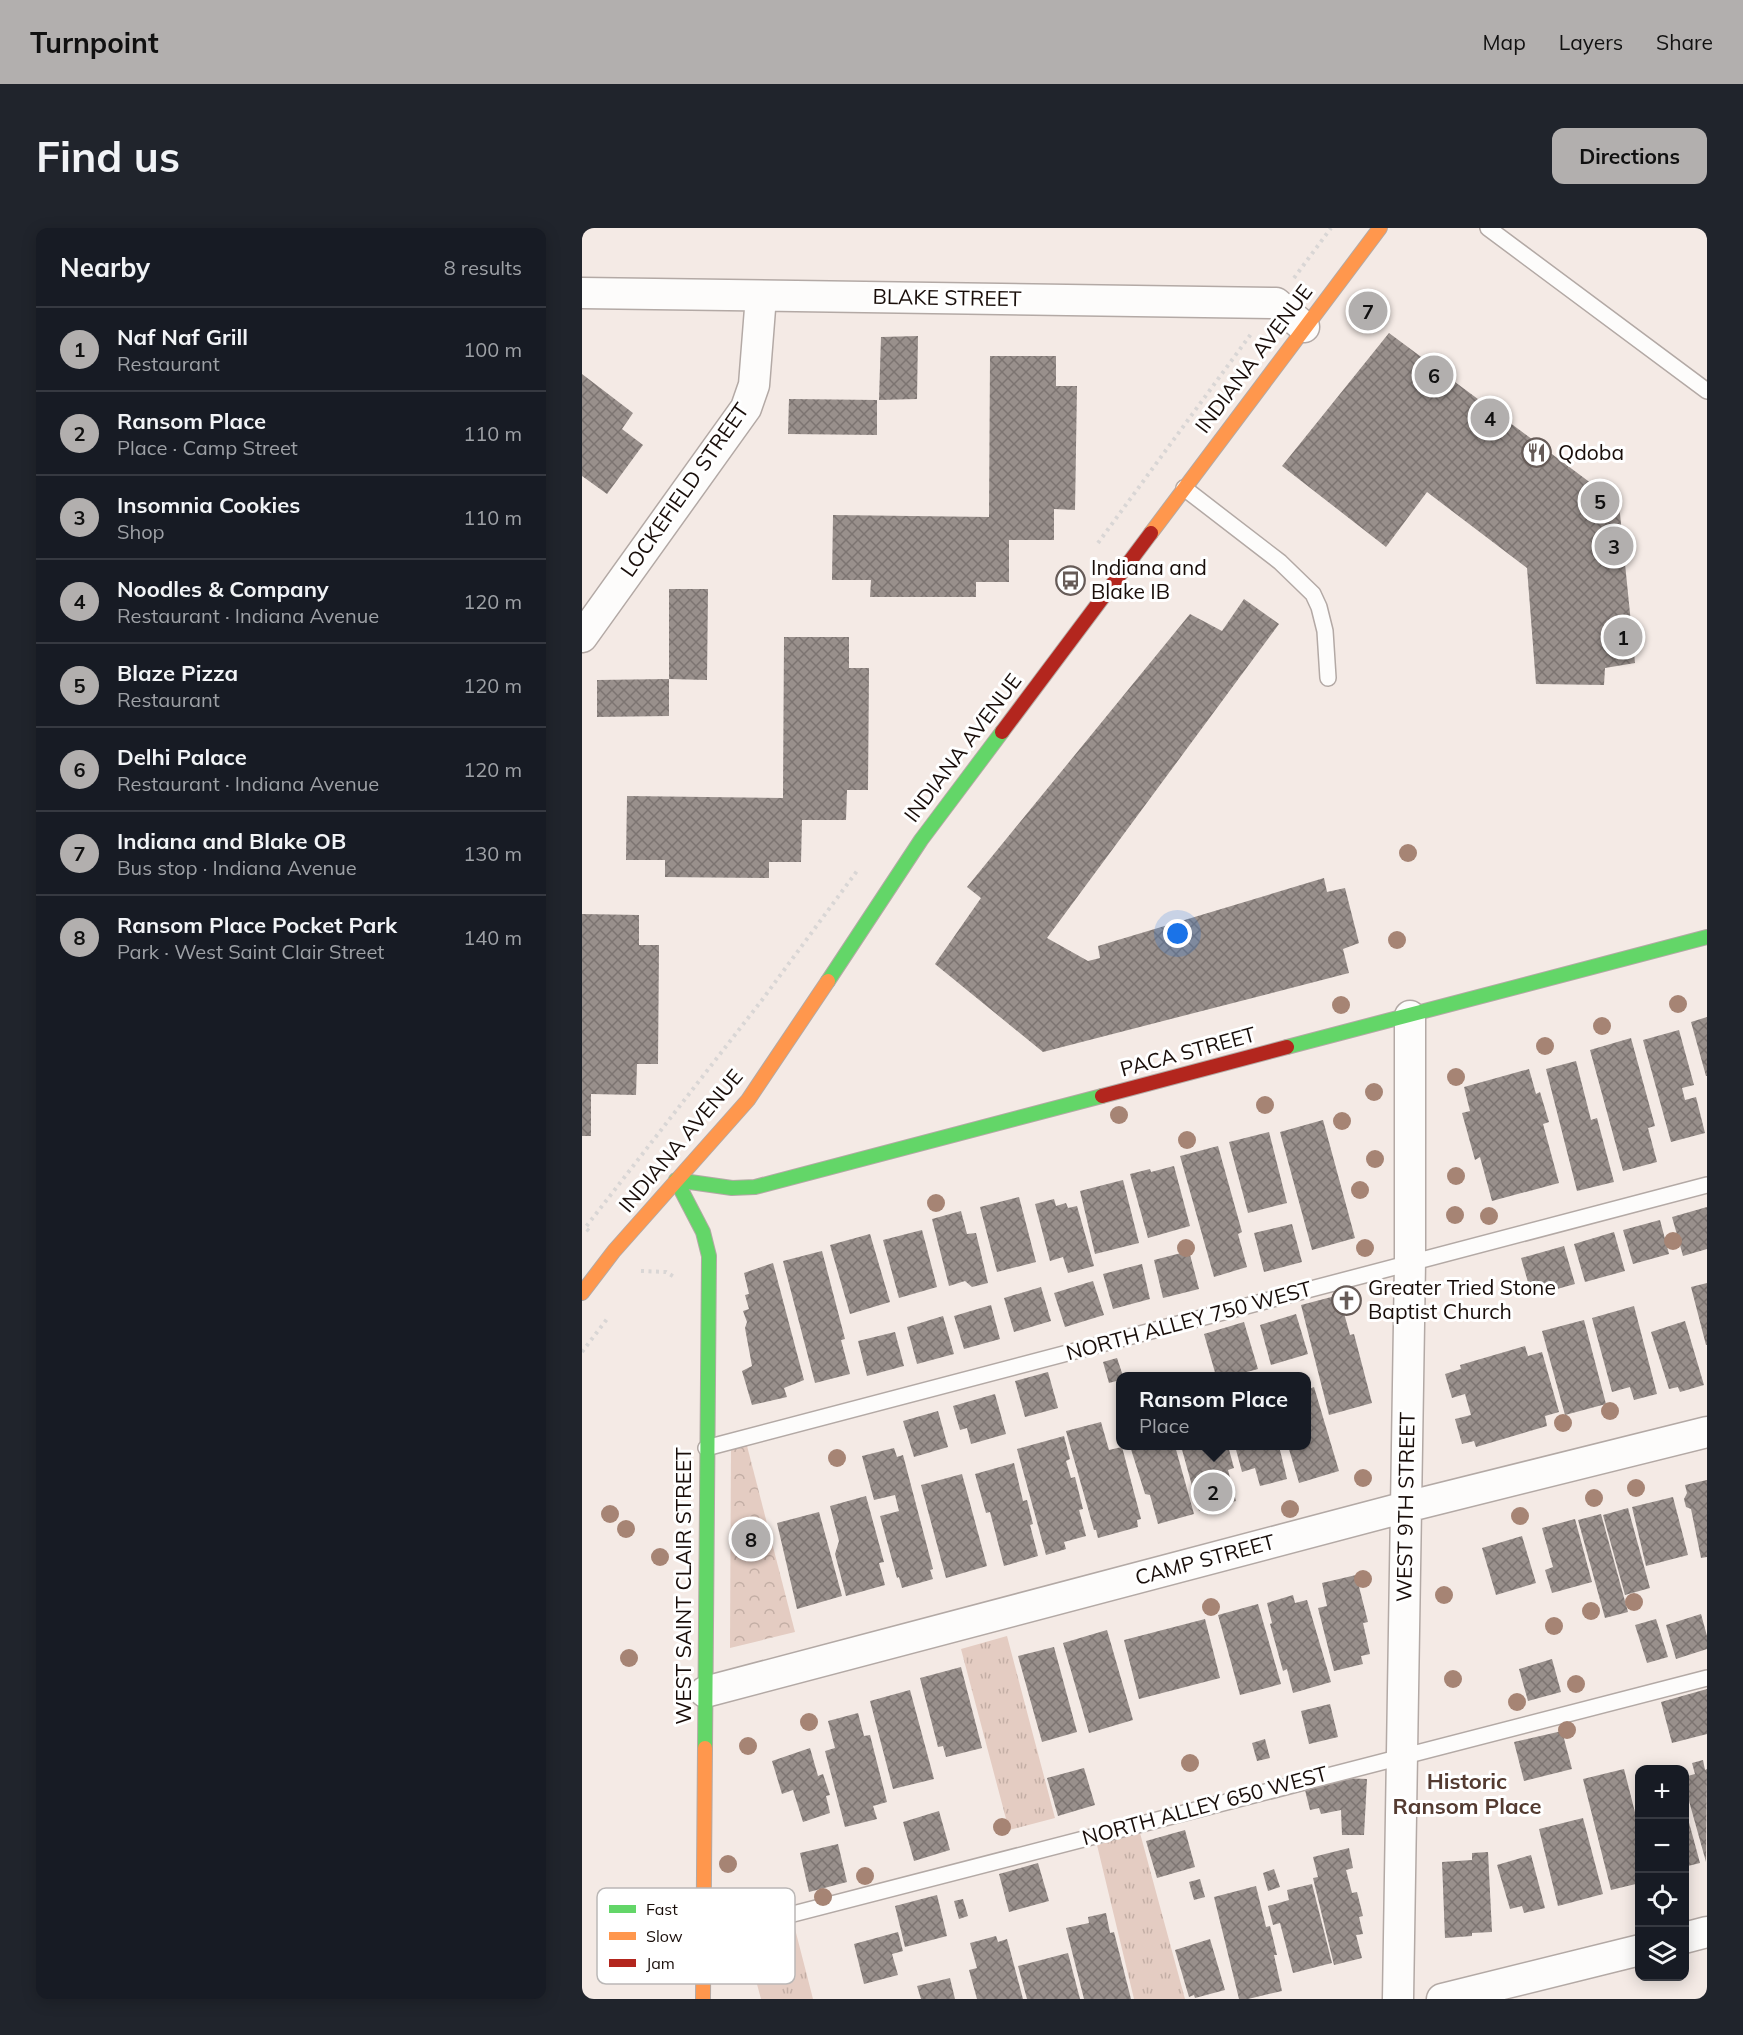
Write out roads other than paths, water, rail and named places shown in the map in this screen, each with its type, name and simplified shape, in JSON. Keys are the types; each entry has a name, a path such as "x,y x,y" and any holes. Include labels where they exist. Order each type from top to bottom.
{"street":[{"name":"INDIANA AVENUE","path":"582,1293 614,1251 748,1100 921,840 1380,228"},
{"name":"BLAKE STREET","path":"582,293 1276,303 1304,327"},
{"name":"LOCKEFIELD STREET","path":"582,637 746,408 754,385 761,296"},
{"name":"PACA STREET","path":"676,1180 732,1188 755,1187 1707,936"},
{"name":"WEST 9TH STREET","path":"1398,1999 1410,1262 1410,1016"},
{"name":"WEST SAINT CLAIR STREET","path":"676,1180 703,1232 709,1256 704,1888"},
{"name":"CAMP STREET","path":"705,1692 1407,1507 1707,1432"},
{"path":"1689,1937 1707,1932"},
{"path":"1442,1999 1635,1951"},
{"name":"WEST SAINT CLAIR STREET","path":"703,1984 703,1999"}],"lane":[{"path":"1488,228 1707,391"},
{"path":"1184,488 1280,562 1313,594 1325,631 1328,678"},
{"name":"NORTH ALLEY 750 WEST","path":"706,1448 1707,1185"},
{"name":"NORTH ALLEY 650 WEST","path":"795,1913 1707,1678"}],"place":[{"name":"Indiana and Blake OB","path":"1368,311"},
{"name":"Delhi Palace","path":"1434,375"},
{"name":"Noodles & Company","path":"1490,418"},
{"name":"Qdoba","path":"1537,453"},
{"name":"Blaze Pizza","path":"1600,501"},
{"name":"Insomnia Cookies","path":"1614,546"},
{"name":"Indiana and Blake IB","path":"1070,580"},
{"name":"Naf Naf Grill","path":"1623,637"},
{"name":"Greater Tried Stone Baptist Church","path":"1347,1300"},
{"name":"Ransom Place","path":"1213,1492"},
{"name":"Ransom Place Pocket Park","path":"751,1539"}],"district":[{"name":"Historic Ransom Place","path":"1467,1794"}]}
